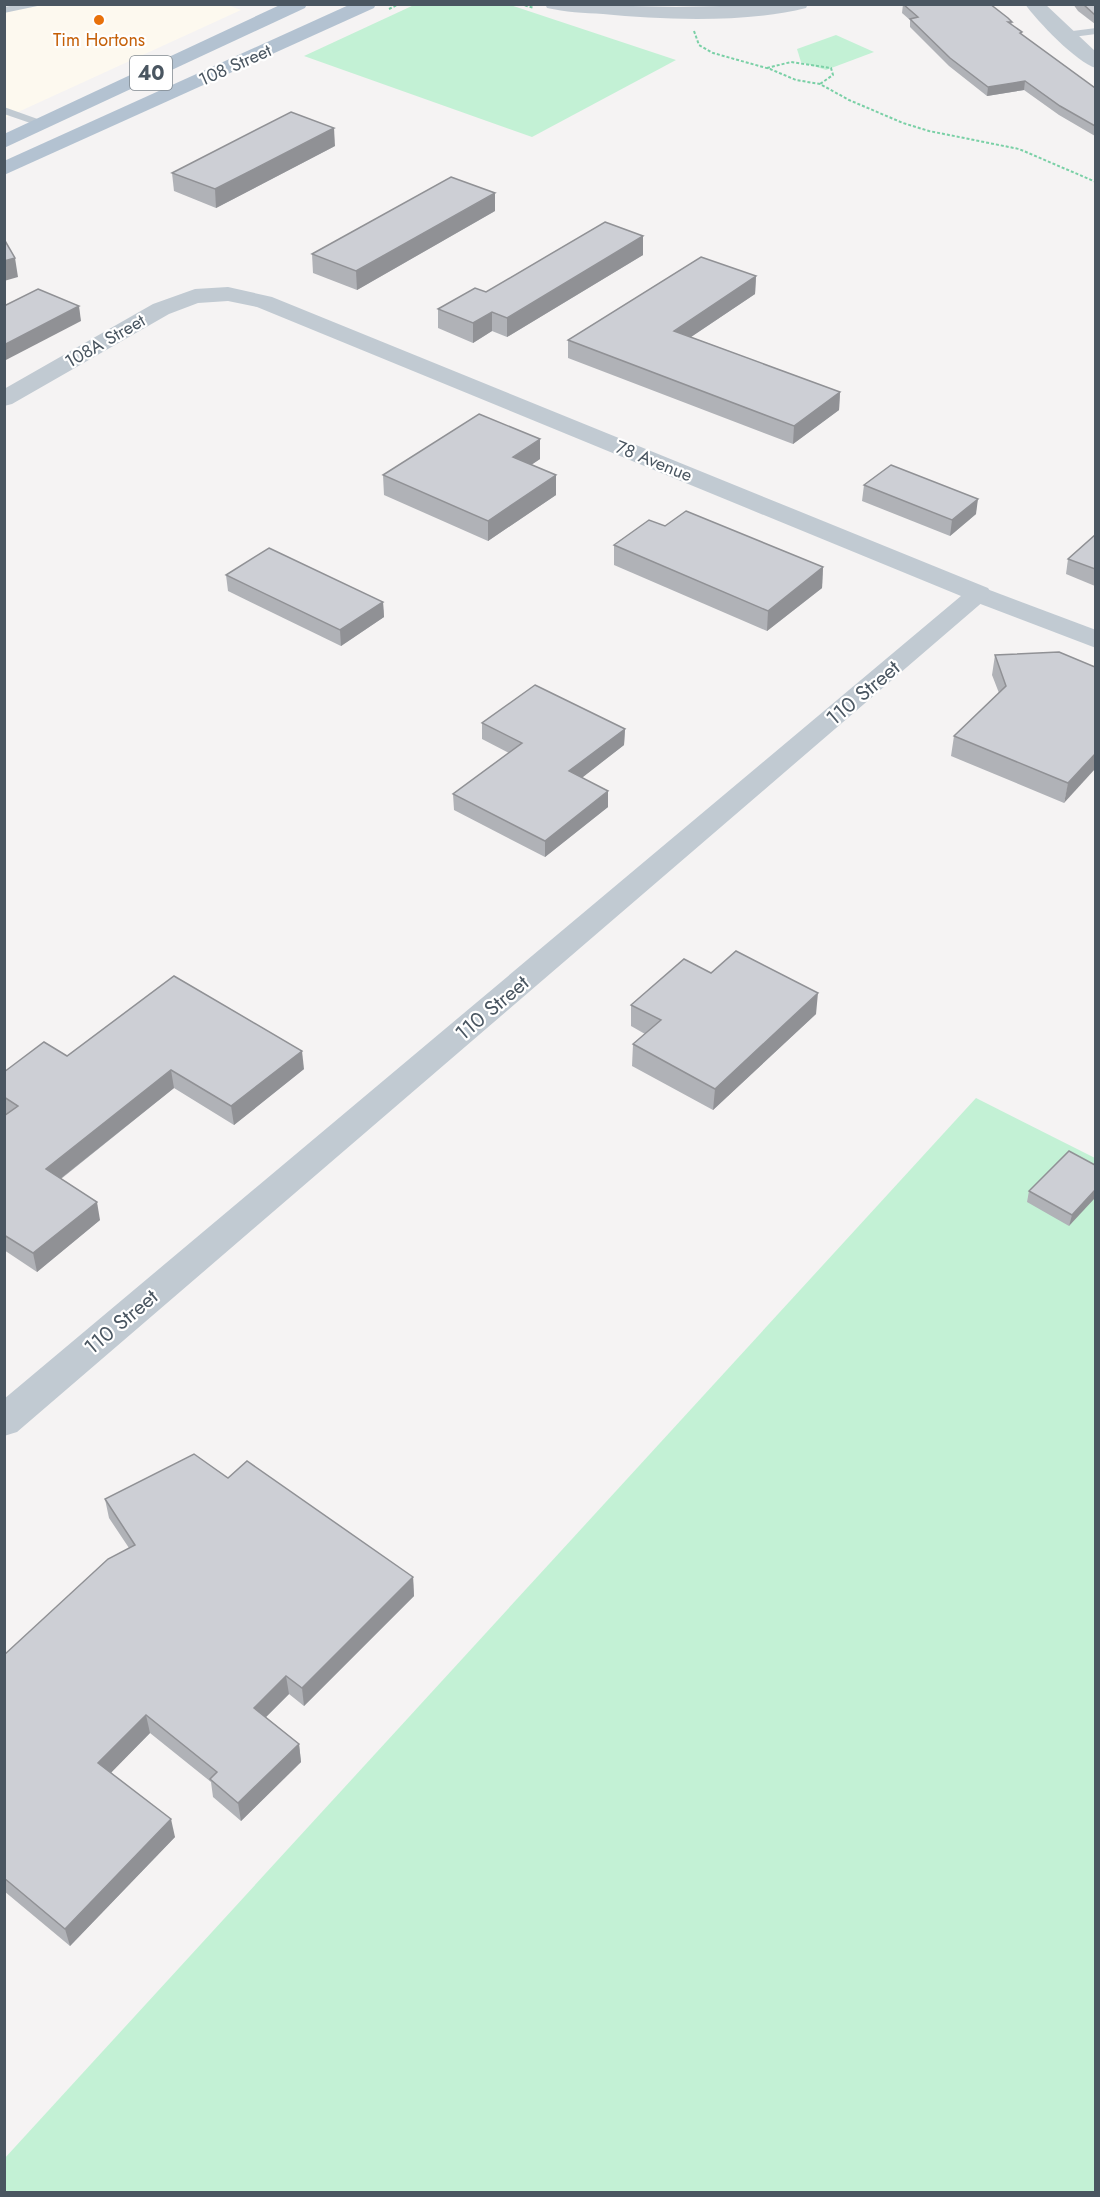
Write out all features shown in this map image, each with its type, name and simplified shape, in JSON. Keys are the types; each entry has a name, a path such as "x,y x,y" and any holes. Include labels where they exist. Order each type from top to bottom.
{"main road":[{"name":"108 Street","path":"4,142 298,4"},
{"path":"271,49 349,4"},
{"name":"108 Street","path":"4,169 367,4"}],"street":[{"path":"564,5 639,13 691,14 799,4"},
{"path":"1034,4 1095,62"},
{"name":"78 Avenue","path":"209,295 228,294 264,302 1095,640"},
{"name":"108A Street","path":"4,399 161,309 195,296 209,295"},
{"name":"110 Street","path":"4,1421 980,594"}],"lane":[{"path":"4,10 43,4"},
{"path":"1065,35 1095,31"},
{"path":"4,110 42,124"}],"path":[{"path":"691,14 699,45 713,53 767,68 796,80 820,84 858,105 903,123 929,131 1012,147 1095,182"},
{"path":"767,68 782,62 800,60 831,68 833,75 820,84"}],"shaded area":[{"path":"43,4 225,4 241,10 5,118 4,10"}],"green space":[{"path":"507,4 676,60 532,137 304,56 414,5"},
{"path":"836,35 874,52 826,70 801,62 797,49"},
{"path":"976,1098 1095,1158 1095,2192 5,2192 4,2159"}],"building":[{"path":"903,4 990,4 1008,18 1012,22 1008,22 1022,32 1020,33 1095,88 1095,126 1060,106 1025,81 988,87 950,58 910,19 918,17"},
{"path":"1083,4 1095,4 1095,15"},
{"path":"291,112 334,128 215,189 172,173"},
{"path":"451,177 495,193 356,271 312,254"},
{"path":"605,222 643,236 507,318 492,312 473,323 438,309 475,288 486,292"},
{"path":"4,239 15,258 4,261"},
{"path":"701,257 756,276 674,331 840,392 794,426 568,340"},
{"path":"38,289 79,306 4,345 4,306"},
{"path":"479,414 540,439 513,457 556,475 488,521 383,475"},
{"path":"891,465 978,499 952,520 864,485"},
{"path":"686,511 823,567 768,611 614,545 649,520 665,526"},
{"path":"1095,535 1095,569 1068,559"},
{"path":"269,548 383,602 340,630 226,575"},
{"path":"1059,652 1095,667 1095,754 1068,783 954,736 1006,686 995,655"},
{"path":"535,685 625,729 569,771 608,791 545,841 453,794 522,743 482,723"},
{"path":"736,951 818,993 715,1089 633,1044 661,1020 631,1005 684,959 711,973"},
{"path":"174,976 302,1051 231,1106 171,1070 46,1169 97,1202 33,1253 4,1235 4,1116 18,1106 4,1097 4,1072 44,1042 67,1056"},
{"path":"1069,1151 1095,1165 1095,1190 1072,1215 1029,1191"},
{"path":"194,1454 228,1478 247,1461 413,1577 302,1688 286,1676 254,1708 299,1744 238,1803 210,1779 217,1772 146,1715 98,1763 171,1819 65,1929 4,1878 4,1655 108,1559 135,1545 105,1499"}],"place":[{"name":"Tim Hortons","path":"99,20"}]}
